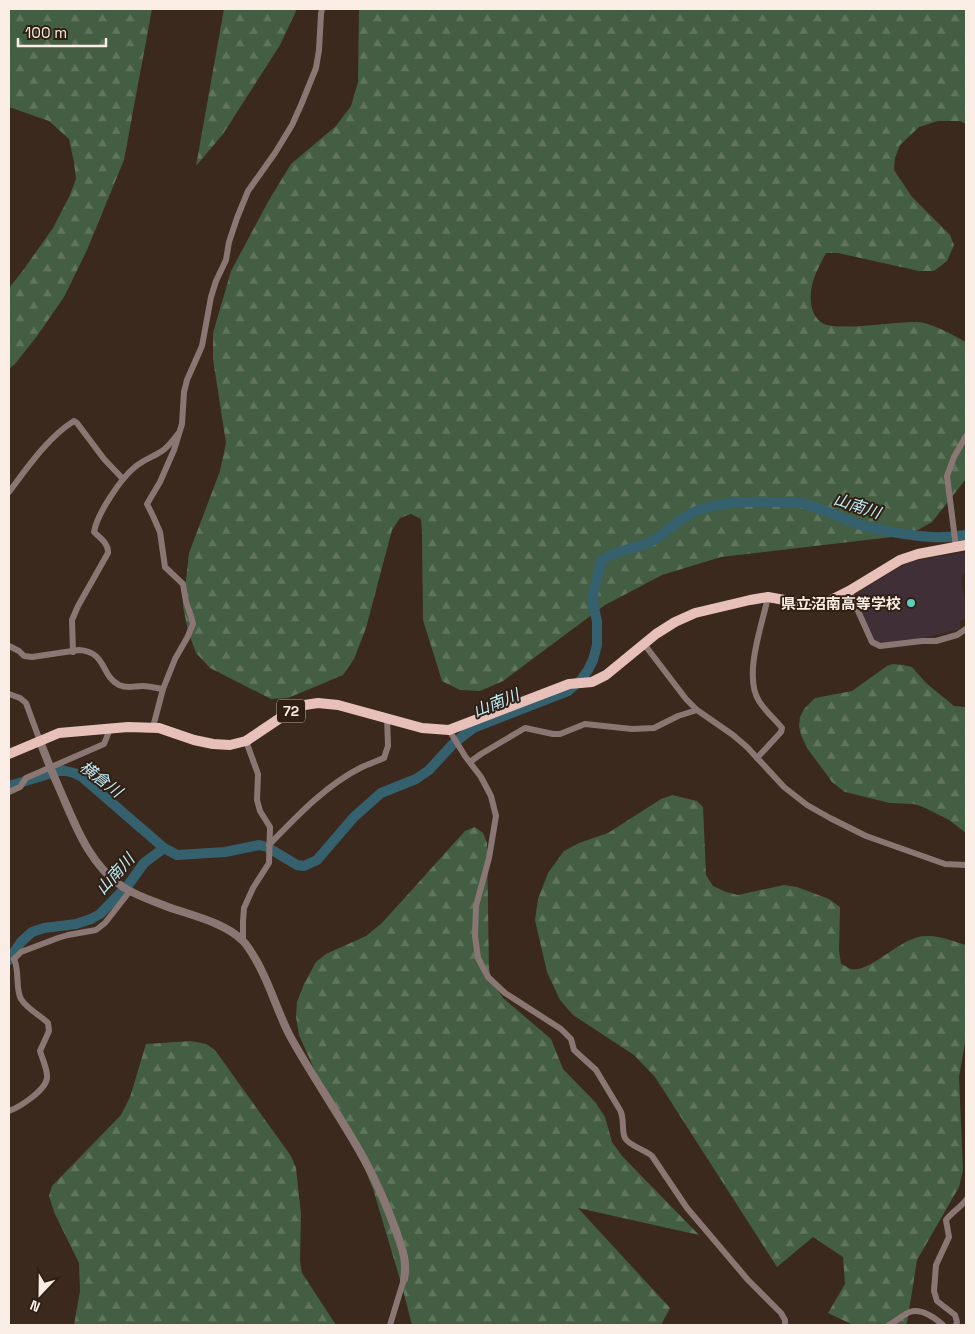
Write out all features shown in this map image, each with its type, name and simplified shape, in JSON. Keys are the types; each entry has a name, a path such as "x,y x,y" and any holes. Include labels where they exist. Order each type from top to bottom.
{"main road":[{"name":"72","path":"9,754 59,734 128,727 159,728 194,740 230,745 246,741 298,706 318,703 338,705 422,728 449,730 569,684 592,682 606,675 656,634 675,622 695,613 750,600 768,598 800,604 829,602 900,560 959,545"}],"street":[{"path":"153,727 163,689 175,659 188,638 192,616 186,602 183,584 165,567 160,532 147,504 160,482 180,433 187,380 202,346 211,297 226,260 229,242 237,218 248,191 292,125 316,68 322,9"},
{"path":"9,492 44,447 74,421 77,422 104,459 123,479"},
{"path":"73,652 72,620 108,553 104,542 94,532 94,529 108,501 123,479 134,467 165,449 180,433"},
{"path":"959,545 952,523 947,476 954,457 966,436"},
{"path":"849,591 872,642 880,646 936,641 958,634 966,629"},
{"path":"757,758 781,732 782,728 759,701 754,692 752,674 757,641 768,598"},
{"path":"644,644 686,699 697,710 732,735 784,787 807,805 866,836 945,864 966,865"},
{"path":"9,646 24,656 36,657 84,650 96,654 114,681 120,685 130,688 144,686 163,689"},
{"path":"9,694 20,698 26,703 50,768 76,829 94,859 109,876 130,891 149,900 221,926 232,932 243,941 261,969 285,1025 300,1054 363,1157 379,1188 403,1250 406,1264 404,1279 390,1325"},
{"path":"470,762 524,728 560,734 585,724 632,729 654,728 678,716 697,710"},
{"path":"269,845 325,792 362,767 384,758 388,746 387,718"},
{"path":"9,792 20,787 26,778 104,744 110,729"},
{"path":"449,730 481,777 491,796 496,816 489,858 476,906 475,936 478,958 488,977 505,993 561,1029 571,1040 574,1050 596,1070 620,1110 623,1116 626,1139 649,1152 687,1208 748,1280 781,1313 785,1320 785,1325"},
{"path":"243,941 244,908 253,888 269,864 270,827 260,811 257,800 258,774 246,741"},
{"path":"9,1111 44,1087 48,1076 40,1051 48,1031 48,1023 21,998 18,975 11,958 21,952 58,938 96,930 106,923 130,891"},
{"path":"956,1325 955,1314 937,1301 934,1291 936,1265 949,1237 946,1220 966,1200"},
{"path":"889,1325 910,1312 920,1311 935,1318 943,1325"}],"shaded area":[{"name":"県立沼南高等学校","path":"966,552 966,571 961,577 966,619 960,621 960,629 923,638 880,644 875,642 853,596 899,567 913,561"}],"green space":[{"path":"9,9 152,9 124,160 87,250 64,297 37,336 9,369 9,288 53,228 76,179 69,139 49,121 9,107"},
{"path":"224,9 297,9 280,45 223,134 196,166"},
{"path":"359,9 966,9 966,124 960,121 938,121 919,127 900,145 895,158 894,170 912,197 950,235 954,245 947,261 934,271 919,271 838,253 826,253 814,277 811,290 812,309 816,317 822,323 830,326 917,322 936,327 966,342 966,479 932,522 909,535 721,557 662,575 605,605 503,681 480,691 460,690 442,681 423,620 421,519 411,514 400,518 392,530 366,628 354,659 343,675 288,698 271,699 210,668 196,653 188,631 183,607 189,553 220,471 226,443 213,359 213,333 231,271 269,200 291,164 336,126 351,106 358,82"},
{"path":"893,664 912,667 926,683 954,706 966,707 966,833 949,820 923,807 914,804 890,803 845,792 832,782 807,748 801,735 800,717 804,709 815,698 852,691 887,666"},
{"path":"672,795 697,801 703,807 706,875 713,886 738,895 784,885 797,887 829,899 840,907 839,951 841,964 851,969 859,969 877,961 906,942 925,936 941,937 966,945 966,1037 959,1077 963,1170 959,1187 917,1260 907,1323 905,1325 853,1325 828,1313 845,1284 843,1257 813,1237 777,1267 655,1077 634,1055 573,1015 560,1000 547,972 535,920 538,899 548,873 564,851 579,843 608,833 661,799"},
{"path":"475,827 483,833 487,843 489,969 493,983 503,998 551,1039 563,1069 596,1103 605,1117 612,1142 622,1156 699,1235 578,1208 670,1308 661,1325 412,1325 373,1189 357,1150 319,1080 299,1035 296,1017 297,1002 316,962 326,954 366,936 382,923 465,831"},
{"path":"191,1041 206,1044 215,1050 291,1156 296,1168 301,1214 300,1261 302,1273 336,1325 74,1325 80,1291 79,1263 54,1212 49,1196 52,1186 121,1115 130,1097 146,1044"}],"waterway":[{"name":"山南川","path":"9,786 62,770 74,773 82,777 164,848 177,855 225,852 259,845 267,847 297,865 304,866 317,860 354,817 381,793 416,779 429,770 453,744 473,728 568,691 581,680 593,660 597,645 597,621 592,599 601,562 614,554 650,542 694,512 704,508 735,502 797,503 815,507 879,530 932,537 966,535"},
{"name":"山南川","path":"9,960 21,942 32,932 44,928 76,924 100,914 129,884 144,863 164,848"}],"place":[{"name":"県立沼南高等学校","path":"911,603"}],"water label":[{"name":"横倉川","path":"101,779"}]}
